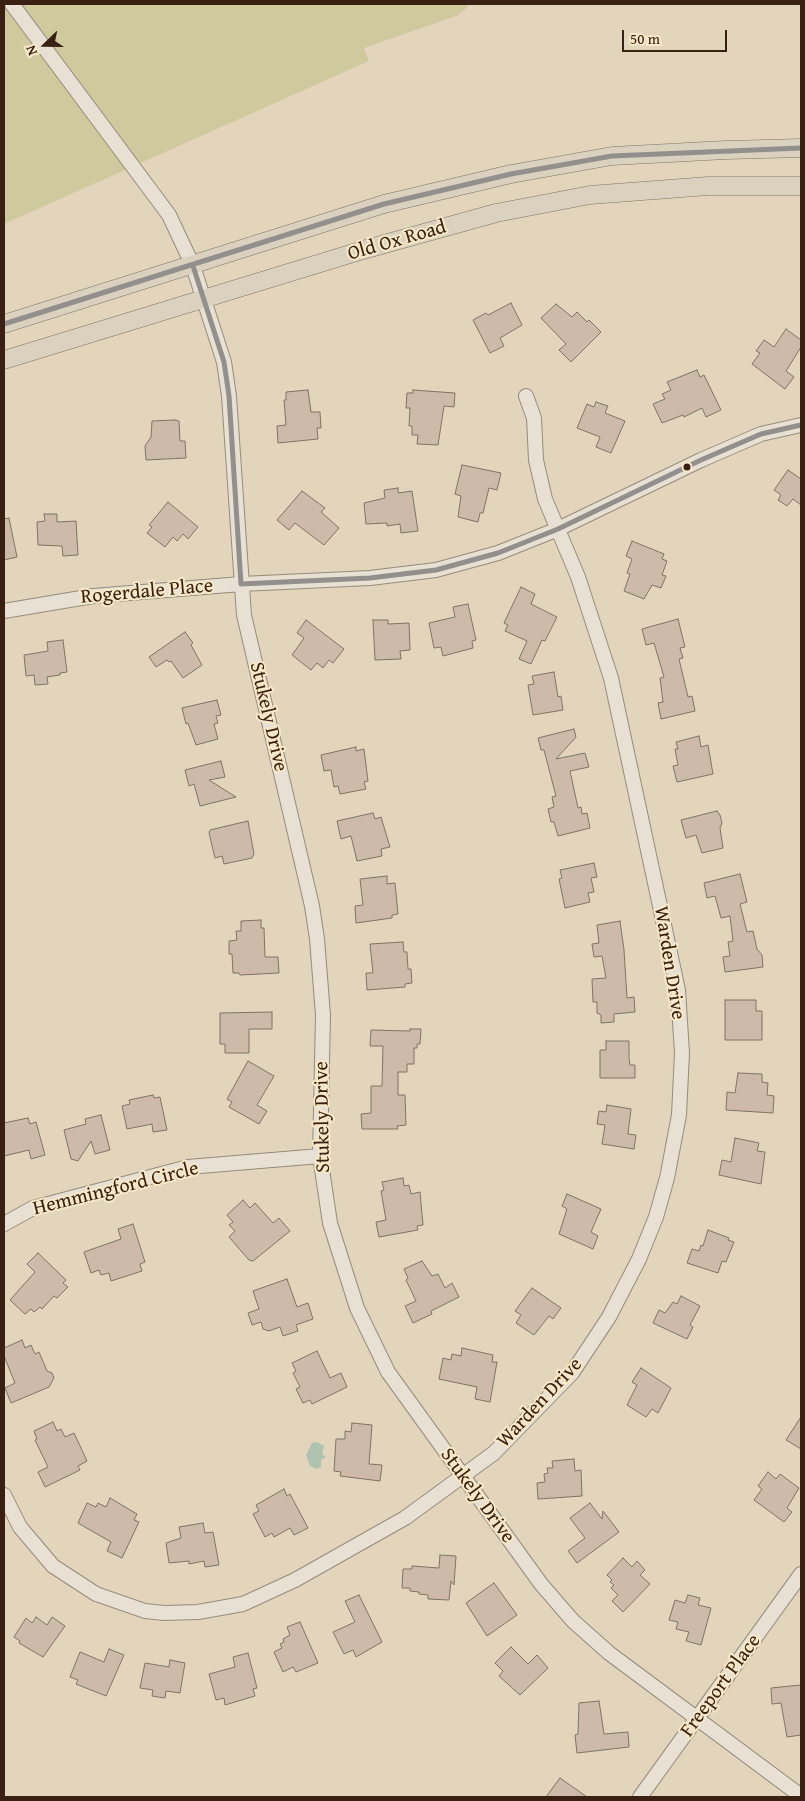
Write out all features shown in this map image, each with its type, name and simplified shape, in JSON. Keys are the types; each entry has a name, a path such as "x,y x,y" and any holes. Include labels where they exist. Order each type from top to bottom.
{"main road":[{"name":"Old Ox Road","path":"4,324 193,266 384,204 511,174 612,156 801,148"},
{"name":"Old Ox Road","path":"4,360 363,250 496,213 590,195 708,186 801,186"}],"street":[{"name":"Stukely Drive","path":"12,4 169,215 193,266 224,362 229,396 241,584 246,624 312,906 317,940 322,1016 320,1156 330,1223 357,1308 388,1372 541,1584 573,1621 608,1653 801,1796"},
{"name":"Warden Drive","path":"462,1477 494,1453 558,1389 572,1373 609,1317 636,1266 656,1217 667,1178 679,1115 682,1053 678,990 657,886 611,678 594,622 545,499 538,475 534,418 526,396"},
{"name":"Rogerdale Place","path":"4,611 93,596 241,584 370,578 436,570 498,553 558,529 753,437 801,425"},
{"name":"Hemmingford Circle","path":"4,1224 41,1205 188,1168 320,1156"},
{"path":"4,1495 20,1527 53,1566 96,1594 145,1611 198,1612 243,1604 295,1580 405,1518 462,1477"},
{"name":"Freeport Place","path":"640,1797 801,1574"}],"shaded area":[{"path":"4,4 468,4 467,8 456,16 364,48 369,61 4,224"},
{"path":"317,1442 324,1446 322,1454 326,1457 321,1460 321,1467 317,1469 310,1466 306,1455 312,1443"}],"building":[{"path":"511,303 522,325 500,338 504,346 490,353 473,320 486,313 488,315"},
{"path":"556,304 572,317 577,312 587,322 589,320 601,332 571,362 559,350 566,344 541,318"},
{"path":"786,329 801,340 801,347 786,371 794,377 785,389 752,364 760,353 756,351 764,340 774,347"},
{"path":"697,370 700,377 704,375 721,410 706,417 702,408 684,417 683,415 662,423 653,404 665,399 662,394 671,390 667,382"},
{"path":"308,390 311,412 320,412 321,428 317,428 318,439 278,443 277,426 286,425 284,400 286,400 286,392"},
{"path":"413,390 455,393 454,407 444,406 438,445 417,444 418,435 412,435 412,426 409,426 410,408 406,408 407,393 413,393"},
{"path":"596,402 608,406 605,413 625,421 611,453 596,447 600,437 577,428 587,404 594,407"},
{"path":"152,421 179,421 180,441 185,441 186,458 146,460 145,446 151,437"},
{"path":"462,465 501,473 497,490 489,488 483,513 480,513 478,522 458,517 461,496 455,494"},
{"path":"788,470 801,479 801,505 793,499 787,506 778,500 781,495 774,490"},
{"path":"398,488 398,493 412,491 418,531 401,533 400,524 387,526 387,523 366,524 364,503 385,498 384,490"},
{"path":"302,491 325,508 321,512 339,528 324,545 295,523 289,530 277,520"},
{"path":"168,502 198,527 188,539 183,534 177,541 173,537 165,547 147,533 152,527 149,525"},
{"path":"44,514 57,514 57,522 76,521 78,555 63,556 62,546 38,545 37,522 45,521"},
{"path":"9,518 17,557 4,560 4,519"},
{"path":"632,541 664,554 662,559 667,561 662,575 666,576 661,588 652,585 644,599 624,591 630,574 627,573 632,559 626,556"},
{"path":"521,587 535,594 531,604 557,617 545,641 542,640 531,664 519,659 527,641 505,631 508,625 504,623"},
{"path":"468,604 476,640 472,641 473,648 443,656 441,647 434,648 429,623 455,617 453,607"},
{"path":"678,619 685,647 680,648 683,658 679,659 688,697 692,696 695,711 661,719 658,703 663,702 660,678 664,677 654,643 646,645 642,629"},
{"path":"306,620 344,649 333,663 329,660 323,668 317,663 311,670 292,655 304,638 297,633"},
{"path":"373,620 388,620 388,624 409,623 410,650 400,651 401,659 375,660"},
{"path":"185,632 193,643 191,645 202,665 183,678 171,661 167,660 156,667 149,657"},
{"path":"63,640 67,672 47,677 48,684 35,685 34,675 26,676 24,655 48,651 47,642"},
{"path":"554,672 558,697 561,696 563,710 533,715 528,685 534,684 532,676"},
{"path":"217,700 221,715 216,716 218,723 214,724 218,739 196,745 188,723 186,724 182,708"},
{"path":"574,729 576,737 556,759 585,753 589,767 570,771 578,808 581,807 582,814 587,813 590,828 558,836 554,822 551,822 548,809 554,807 552,797 556,796 544,750 541,750 538,738"},
{"path":"699,736 701,747 708,745 713,774 677,782 673,766 678,765 675,749 678,749 676,742"},
{"path":"356,747 356,751 364,749 368,781 364,782 366,789 340,794 338,786 334,787 331,770 324,771 321,755"},
{"path":"221,761 225,777 209,780 236,797 200,806 194,784 189,786 185,770"},
{"path":"717,811 722,823 720,828 723,848 702,853 696,835 686,838 681,820"},
{"path":"373,813 375,819 381,817 390,847 381,849 382,856 357,861 351,836 341,839 337,821"},
{"path":"248,821 254,854 252,858 224,864 222,856 215,858 209,833 210,830"},
{"path":"594,863 597,877 591,878 594,892 588,893 590,902 565,908 559,879 562,878 560,870"},
{"path":"740,874 747,902 740,904 747,932 753,931 757,949 762,955 763,967 725,972 723,957 730,956 728,942 733,941 730,916 721,918 715,896 707,898 704,883"},
{"path":"387,876 387,884 395,883 398,914 392,915 392,918 356,923 355,906 363,905 360,879"},
{"path":"261,920 261,928 264,928 265,957 278,957 279,973 240,975 239,973 233,973 232,954 229,954 229,941 237,940 236,931 241,931 241,921"},
{"path":"620,921 627,998 634,997 635,1012 614,1014 614,1022 601,1023 601,1015 597,1013 597,1002 593,1002 592,979 606,978 602,956 594,957 592,944 599,943 597,925"},
{"path":"403,942 404,952 407,952 408,969 411,969 412,983 405,984 405,987 367,990 366,973 373,973 370,944"},
{"path":"725,1000 756,1000 756,1011 762,1011 762,1040 725,1040"},
{"path":"272,1012 272,1029 249,1029 249,1053 225,1053 225,1044 220,1044 220,1013"},
{"path":"410,1029 421,1029 420,1044 417,1044 417,1048 414,1048 414,1064 407,1064 407,1072 398,1072 398,1095 405,1095 406,1125 397,1126 398,1129 362,1129 361,1114 371,1113 371,1086 382,1086 383,1046 370,1046 371,1030 410,1031"},
{"path":"606,1041 629,1041 630,1065 635,1065 635,1078 600,1078 600,1050 606,1050"},
{"path":"248,1061 274,1076 257,1105 267,1111 259,1124 229,1107 232,1102 227,1099"},
{"path":"738,1073 762,1074 762,1082 768,1083 767,1095 774,1096 773,1113 726,1110 727,1092 735,1093"},
{"path":"153,1095 154,1098 160,1097 167,1130 153,1132 152,1124 127,1129 122,1106 130,1104 129,1100"},
{"path":"607,1105 631,1109 628,1134 636,1135 634,1149 602,1144 605,1125 597,1124 599,1111 606,1112"},
{"path":"101,1115 110,1150 95,1154 91,1141 78,1161 71,1159 64,1130 86,1124 85,1119"},
{"path":"28,1118 30,1124 36,1122 45,1155 31,1159 29,1150 4,1156 4,1123"},
{"path":"735,1138 759,1143 757,1151 765,1152 761,1184 719,1175 722,1160 731,1162"},
{"path":"403,1178 404,1186 409,1185 411,1194 420,1192 423,1225 417,1226 418,1230 379,1237 376,1222 386,1220 381,1191 384,1190 382,1182"},
{"path":"567,1194 601,1209 591,1232 598,1236 593,1249 559,1234 567,1209 562,1206"},
{"path":"243,1200 250,1208 255,1203 273,1223 279,1218 290,1231 253,1261 249,1260 229,1237 235,1231 229,1225 233,1222 227,1215"},
{"path":"133,1224 145,1262 140,1264 142,1271 111,1281 109,1273 101,1275 99,1270 91,1273 84,1252 121,1239 118,1229"},
{"path":"708,1230 729,1238 728,1240 734,1242 726,1262 722,1261 718,1273 687,1263 692,1249 699,1251 701,1245 703,1246"},
{"path":"38,1253 66,1280 63,1283 68,1287 57,1298 54,1296 42,1309 40,1307 34,1312 31,1309 25,1314 10,1300 35,1272 27,1264"},
{"path":"422,1261 432,1276 438,1274 445,1288 452,1283 459,1297 431,1311 432,1314 413,1323 405,1306 416,1301 406,1280 408,1278 404,1269"},
{"path":"287,1279 297,1307 308,1303 313,1319 296,1325 298,1331 283,1336 280,1327 269,1331 263,1329 261,1322 252,1325 248,1313 259,1309 253,1291"},
{"path":"532,1288 561,1308 553,1319 549,1316 534,1335 516,1323 521,1315 515,1311"},
{"path":"681,1296 700,1306 690,1325 693,1327 687,1339 653,1323 659,1310 665,1313 673,1302 677,1304"},
{"path":"22,1340 25,1348 31,1345 35,1354 39,1352 47,1371 52,1373 54,1378 49,1387 11,1403 5,1388 15,1383 4,1356 4,1348"},
{"path":"462,1348 493,1355 492,1362 497,1362 490,1402 475,1399 477,1387 439,1379 443,1358 451,1360 452,1354 461,1356"},
{"path":"317,1351 330,1378 341,1373 347,1387 312,1404 310,1400 303,1403 296,1389 300,1387 293,1373 296,1371 292,1363"},
{"path":"641,1368 671,1388 658,1413 652,1409 646,1417 627,1405 637,1385 632,1382"},
{"path":"801,1417 801,1449 786,1440"},
{"path":"53,1422 57,1431 61,1429 65,1437 74,1433 87,1461 78,1466 80,1470 45,1487 38,1472 48,1467 35,1440 37,1439 34,1431"},
{"path":"352,1423 372,1425 369,1464 382,1465 380,1481 340,1476 341,1472 334,1471 336,1439 345,1439 345,1431 351,1432"},
{"path":"574,1459 575,1471 581,1470 582,1496 538,1499 537,1483 545,1482 544,1474 548,1473 547,1468 553,1468 552,1461"},
{"path":"768,1472 776,1479 780,1474 799,1488 787,1508 792,1512 784,1522 754,1500 762,1489 758,1486"},
{"path":"284,1489 287,1496 290,1494 308,1528 294,1535 290,1528 274,1537 272,1533 265,1537 253,1514 259,1511 256,1505"},
{"path":"110,1498 137,1514 134,1520 139,1522 122,1558 107,1551 111,1542 78,1523 87,1503 96,1507 98,1503 106,1507"},
{"path":"590,1503 602,1519 603,1511 619,1532 577,1563 568,1551 585,1538 570,1518"},
{"path":"203,1523 205,1533 213,1532 219,1565 205,1567 204,1561 189,1564 189,1561 169,1563 166,1543 181,1538 179,1527"},
{"path":"440,1555 456,1556 454,1585 451,1581 449,1600 428,1599 428,1595 410,1591 410,1588 402,1588 403,1569 412,1569 412,1566 439,1568"},
{"path":"623,1558 632,1567 637,1561 645,1570 640,1575 650,1584 623,1612 612,1601 618,1595 611,1588 614,1585 610,1582 612,1580 607,1575"},
{"path":"494,1583 517,1615 487,1636 466,1603"},
{"path":"359,1595 382,1642 356,1657 353,1650 344,1654 333,1632 355,1622 345,1601"},
{"path":"688,1595 700,1598 698,1605 711,1608 701,1645 686,1641 689,1632 676,1629 678,1622 669,1620 675,1600 685,1603"},
{"path":"36,1617 47,1625 52,1617 65,1626 43,1657 19,1643 20,1641 14,1637 26,1618 32,1623"},
{"path":"300,1622 318,1663 296,1672 293,1667 283,1672 274,1652 282,1648 280,1644 284,1642 283,1639 290,1635 287,1627"},
{"path":"511,1647 528,1664 537,1655 548,1668 520,1695 499,1676 503,1671 495,1663"},
{"path":"109,1649 124,1655 106,1696 76,1684 78,1680 70,1677 80,1652 104,1662"},
{"path":"248,1653 257,1688 253,1689 255,1696 225,1705 224,1698 216,1700 209,1674 235,1667 233,1657"},
{"path":"170,1660 185,1663 180,1693 166,1691 165,1698 152,1696 153,1690 140,1688 145,1663 169,1667"},
{"path":"801,1685 801,1735 787,1737 781,1703 772,1704 771,1688"},
{"path":"599,1701 604,1734 628,1732 629,1747 577,1753 575,1735 578,1734 579,1703"},
{"path":"560,1778 587,1797 546,1797"}],"transit line":[{"path":"4,324 384,204 511,174 612,156 801,148"},
{"path":"193,266 224,362 229,396 241,584 370,578 436,570 498,553 558,529 701,460 761,434 801,425"}]}
